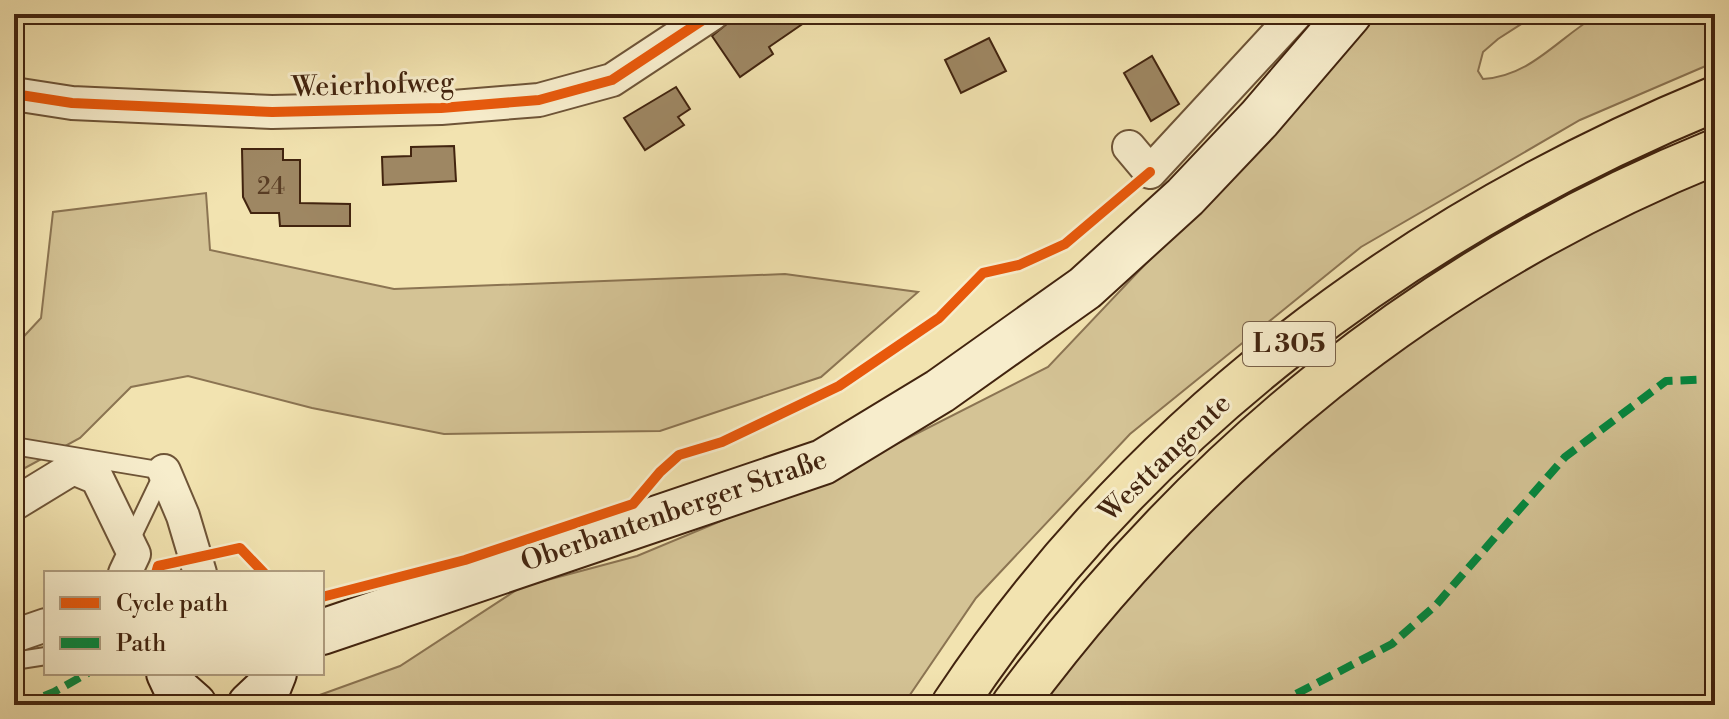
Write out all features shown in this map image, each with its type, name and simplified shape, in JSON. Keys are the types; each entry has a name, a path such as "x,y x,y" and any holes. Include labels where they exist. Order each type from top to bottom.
{"main road":[{"name":"Oberbantenberger Straße","path":"324,631 823,462 940,391 1085,288 1185,197 1259,119 1349,14"},
{"name":"Westtangente","path":"954,705 1027,605 1085,536 1212,409 1280,351 1388,272 1498,203 1574,162 1715,99"},
{"name":"Westtangente","path":"1014,705 1114,578 1175,512 1309,391 1418,311 1532,239 1604,201 1715,152"},
{"path":"250,705 268,688 273,675"}],"street":[{"name":"Weierhofweg","path":"14,94 72,103 272,112 441,108 539,100 612,80 712,14"},
{"path":"1129,147 1150,172 1296,14"},
{"path":"14,504 73,468 97,478 124,563"},
{"path":"164,471 183,516 199,571"},
{"path":"14,636 44,626"}],"lane":[{"path":"14,446 164,471 124,563"},
{"path":"14,661 44,656"}],"shaded area":[{"path":"1364,14 1537,14 1483,52 1478,71 1483,79 1530,64 1582,25 1603,14 1715,14 1715,62 1580,120 1361,247 1130,434 976,598 903,705 292,705 400,666 521,587 637,556 853,466 1048,367 1244,160"},
{"path":"1715,174 1715,705 1038,705 1166,551 1331,400 1494,282 1690,182"},
{"path":"206,193 210,250 394,289 785,274 918,292 821,377 660,431 444,434 312,408 188,376 131,387 80,438 14,474 14,347 41,318 53,212"}],"building":[{"path":"739,14 817,14 769,47 773,54 740,77 712,36"},
{"path":"989,38 1006,71 961,93 945,60"},
{"path":"1152,56 1179,104 1151,121 1124,73"},
{"path":"676,87 690,109 678,117 684,125 645,150 624,118"},
{"path":"454,146 456,181 383,185 382,157 411,156 411,147"},
{"path":"242,149 283,149 283,160 300,160 300,203 350,204 350,226 280,226 279,213 251,213 243,197"}],"marked path":[{"path":"1275,705 1392,644 1436,605 1565,457 1666,381 1715,379"},
{"path":"22,705 84,675"}],"cycle path":[{"path":"14,94 72,103 272,112 441,108 539,100 612,80 712,14"},
{"path":"324,596 465,560 633,504 679,455 722,442 839,386 939,318 983,273 1019,265 1065,244 1150,172"},
{"path":"157,571 158,566 240,548 262,571"}]}
